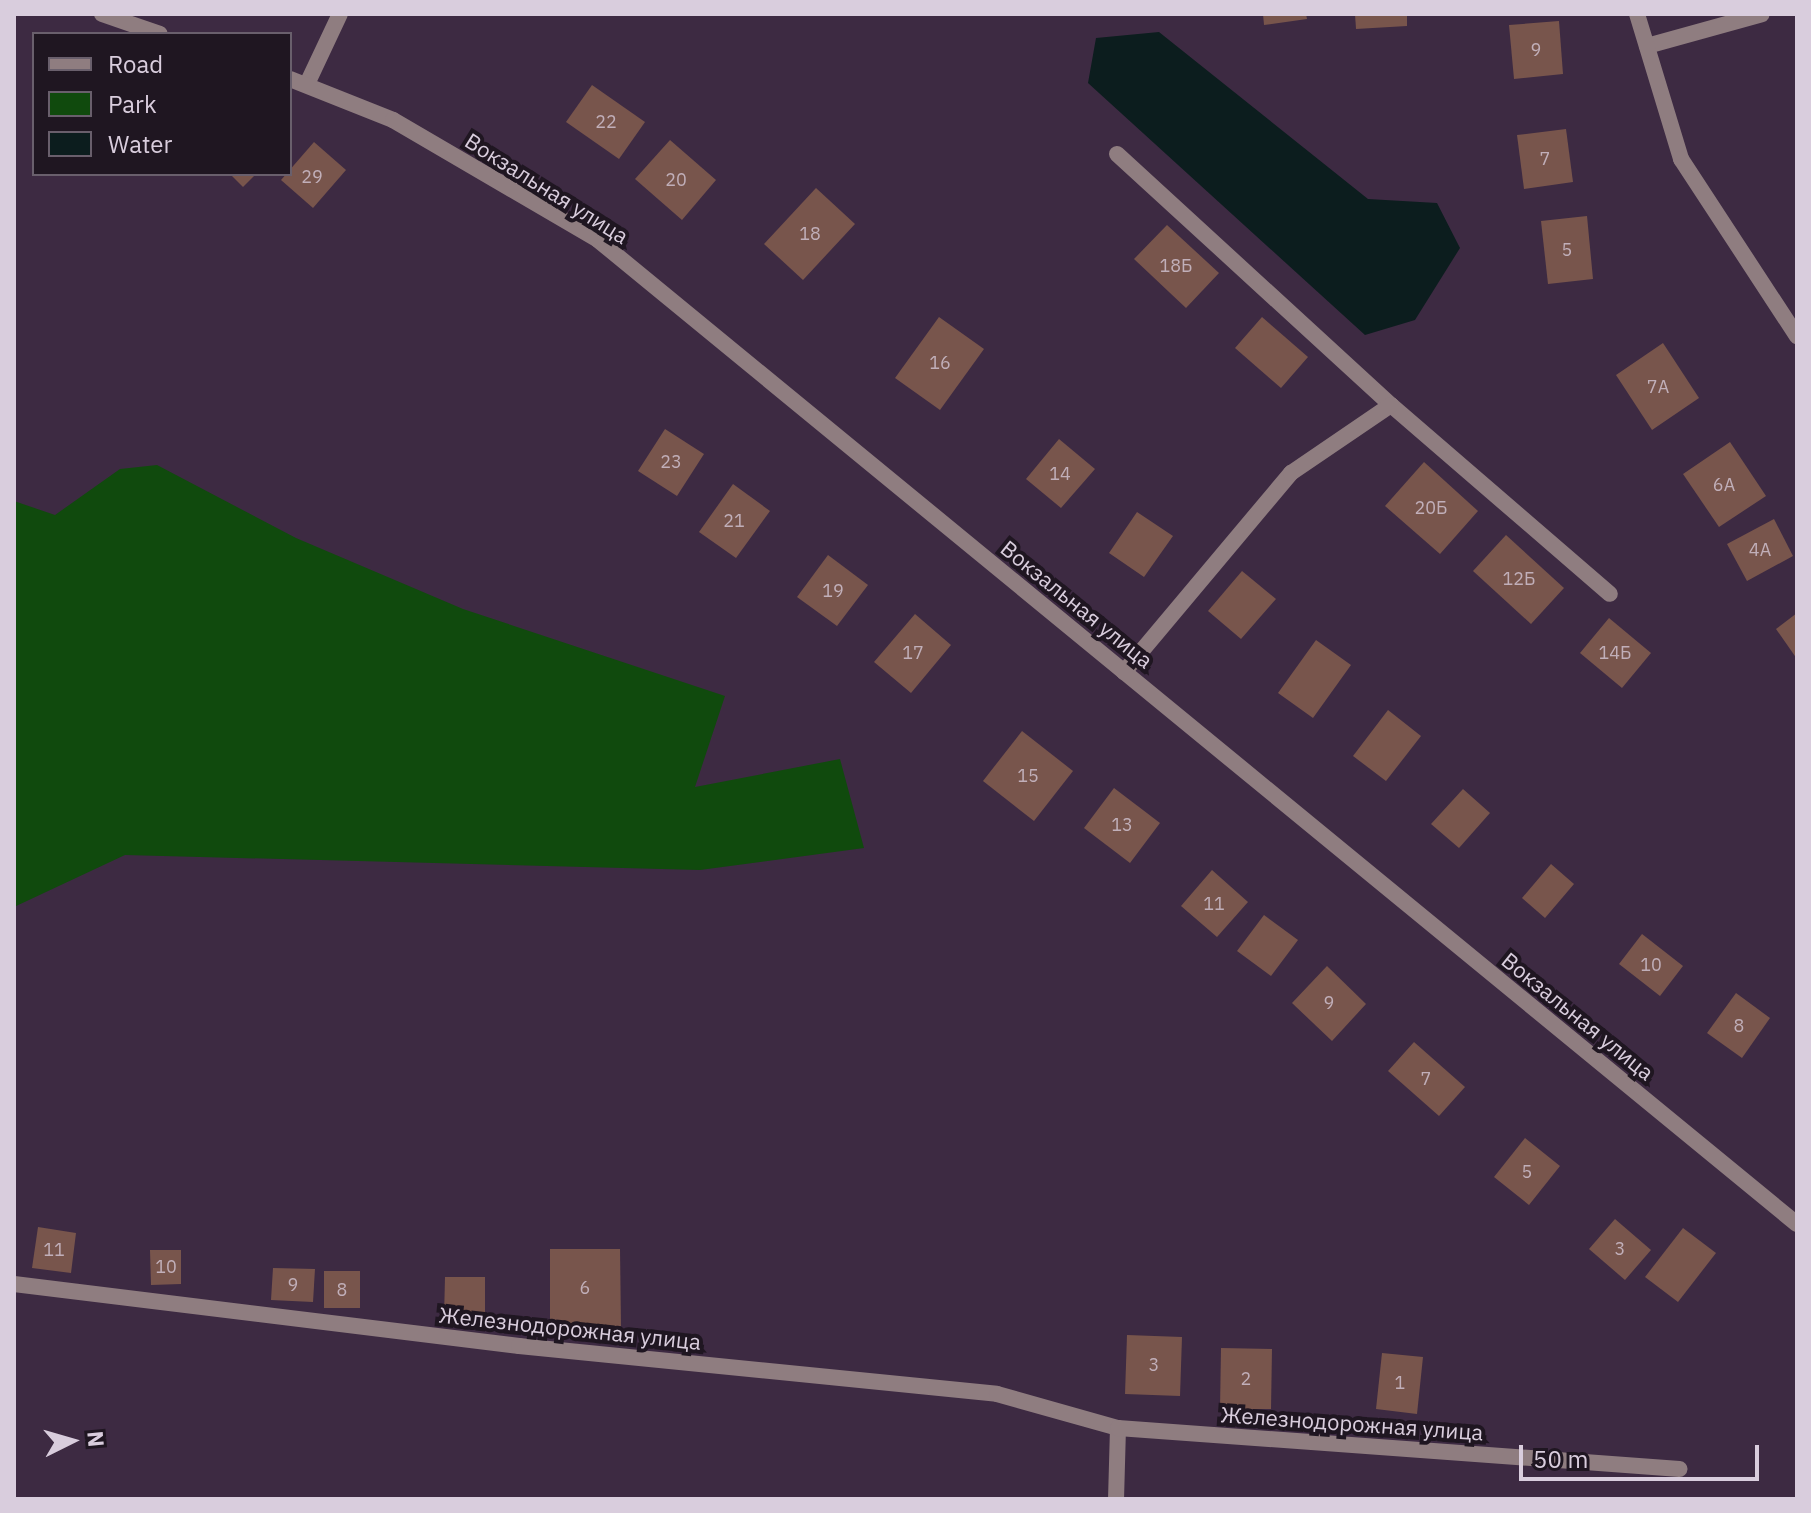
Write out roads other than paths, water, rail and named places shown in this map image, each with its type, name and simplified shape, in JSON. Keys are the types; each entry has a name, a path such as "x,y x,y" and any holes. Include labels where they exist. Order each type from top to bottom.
{"street":[{"path":"102,14 154,32"},
{"path":"307,84 340,14"},
{"path":"1637,14 1681,159 1797,336"},
{"path":"1647,46 1762,14"},
{"name":"Вокзальная улица","path":"292,80 393,120 598,240 1797,1224"},
{"path":"1117,154 1391,405 1610,594"},
{"path":"1124,672 1291,473 1391,405"},
{"name":"Железнодорожная улица","path":"14,1284 519,1346 997,1394 1118,1428 1680,1469"},
{"path":"1116,1499 1118,1428"}],"water":[{"path":"1159,32 1368,199 1437,203 1460,248 1415,320 1365,335 1088,83 1096,38"}]}
